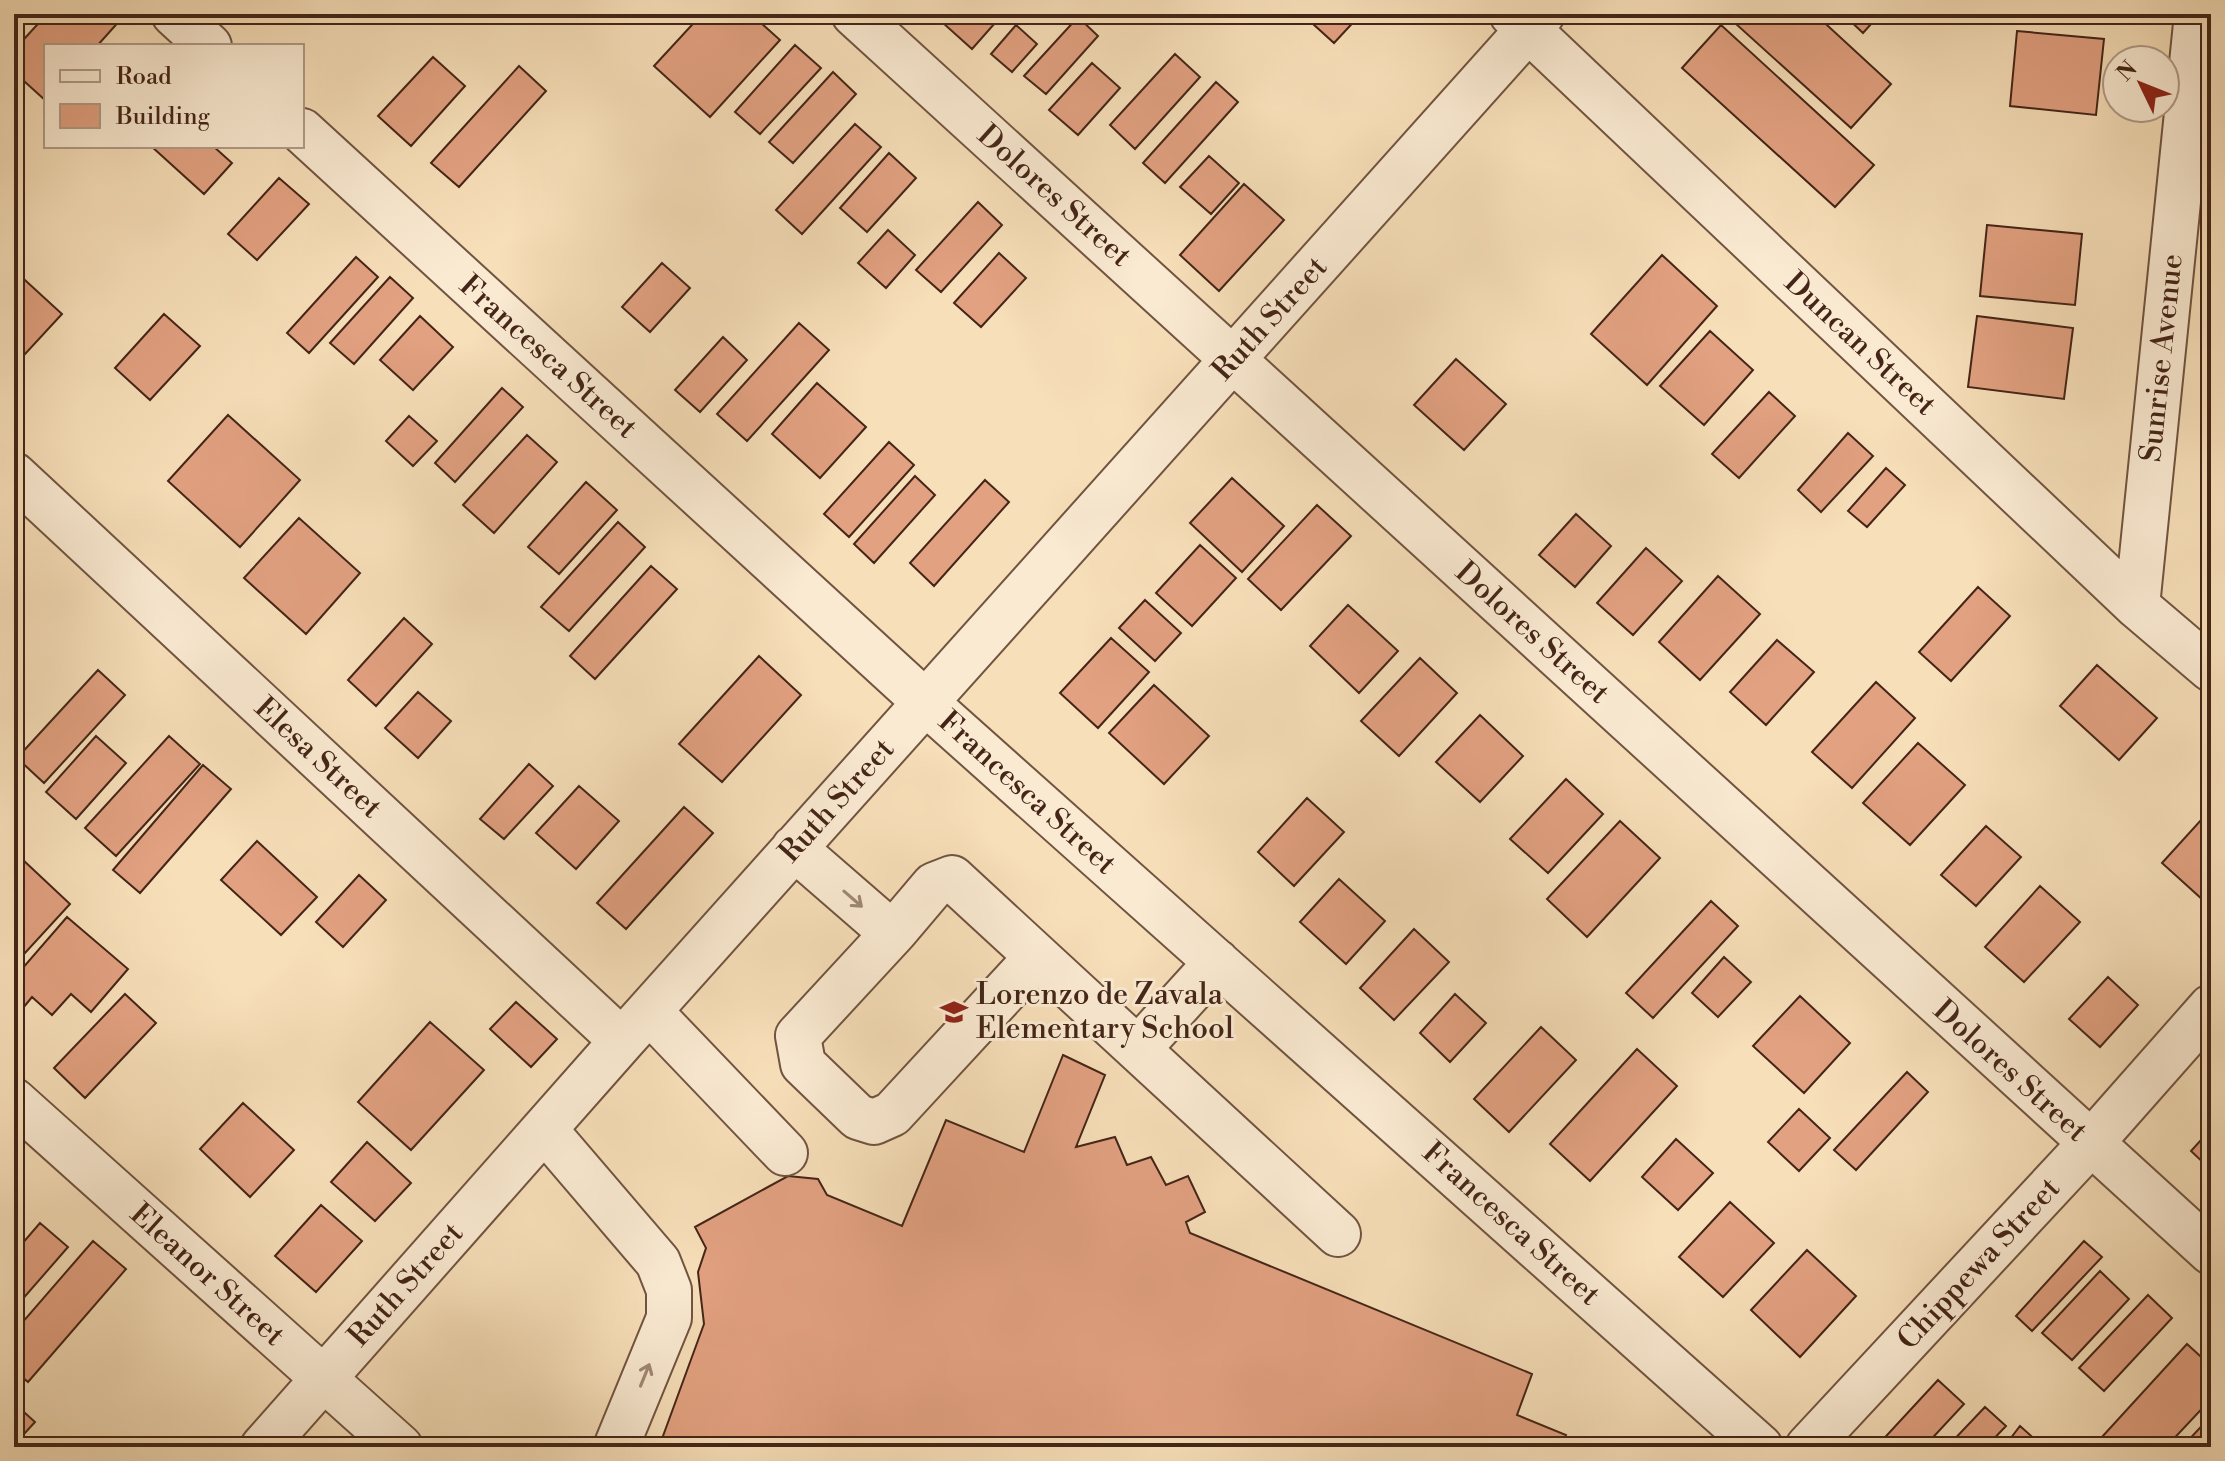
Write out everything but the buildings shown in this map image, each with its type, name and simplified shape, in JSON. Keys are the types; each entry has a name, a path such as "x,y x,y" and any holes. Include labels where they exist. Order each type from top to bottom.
{"street":[{"path":"174,14 207,44"},
{"name":"Dolores Street","path":"854,14 2211,1252"},
{"name":"Sunrise Avenue","path":"2137,606 2197,14"},
{"name":"Ruth Street","path":"263,1447 794,848 1234,360 1527,19"},
{"name":"Duncan Street","path":"1527,19 2137,606 2211,669"},
{"name":"Francesca Street","path":"304,133 925,702 1760,1447"},
{"name":"Elesa Street","path":"14,475 635,1026 785,1153"},
{"path":"794,848 885,927 895,931"},
{"path":"1037,957 892,1114 874,1122 858,1117 803,1064 798,1036 934,885 952,878 1338,1234"},
{"path":"1138,1049 1217,962"},
{"name":"Chippewa Street","path":"1808,1447 2090,1144 2211,1007"},
{"name":"Eleanor Street","path":"14,1101 400,1447"},
{"path":"545,1130 658,1262 669,1290 669,1318 616,1447"}],"place":[{"name":"Lorenzo de Zavala Elementary School","path":"954,1012"}]}
